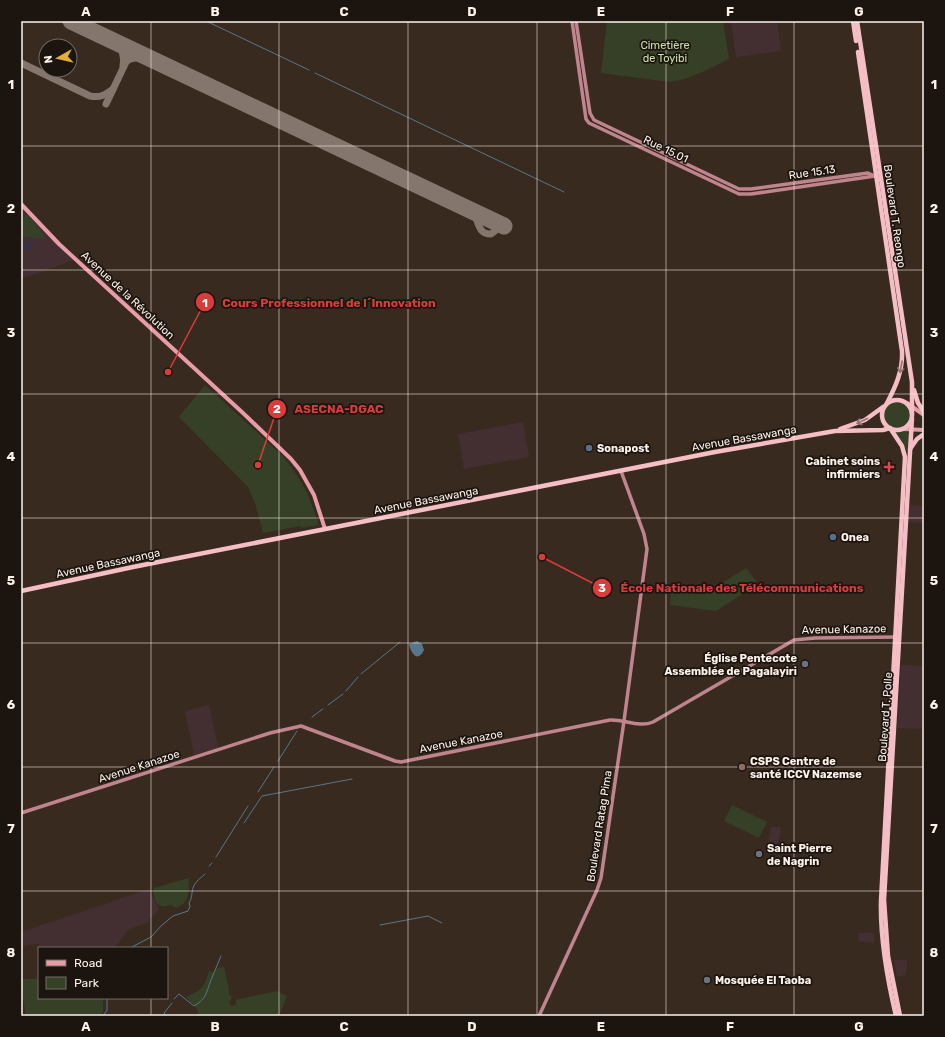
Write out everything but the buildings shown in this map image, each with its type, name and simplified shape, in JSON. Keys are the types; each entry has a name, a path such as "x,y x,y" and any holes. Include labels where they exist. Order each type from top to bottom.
{"highway":[{"path":"853,21 902,351 902,365 899,378 886,404 883,410 882,417 885,424 890,428 897,430 903,429 908,425 912,416 911,408 907,403 902,400 896,400 886,404"},
{"name":"Boulevard T. Reongo","path":"857,21 912,382 912,416"},
{"path":"912,382 918,403 924,412"},
{"path":"913,401 918,403"},
{"name":"Avenue Bassawanga","path":"21,591 120,569 715,452 835,431 870,418 886,404"},
{"name":"Boulevard T. Polle","path":"896,1016 886,968 880,916 883,848 912,416"},
{"name":"Avenue Bassawanga","path":"835,431 883,430 890,428"},
{"name":"Boulevard T. Polle","path":"890,428 902,446 905,457 884,900 888,956 900,1016"},
{"path":"909,451 915,442 924,434"}],"main road":[{"name":"Avenue de la Révolution","path":"21,204 59,244 287,454 296,464 307,481 317,501 325,529"},
{"path":"907,403 924,415"},
{"path":"903,429 924,430"}],"street":[{"name":"Rue 15.01","path":"572,21 586,119 590,123 739,194"},
{"name":"Rue 15.01","path":"576,21 592,118 736,188 744,190"},
{"name":"Rue 15.13","path":"744,190 868,173 876,176"},
{"path":"876,176 881,181"},
{"name":"Rue 15.13","path":"739,194 751,194 876,176"},
{"name":"Boulevard Ratag Pima","path":"540,1016 599,886 624,722 647,545 621,471"},
{"name":"Avenue Kanazoe","path":"21,813 270,734 301,726 394,761 401,762 610,720 649,724 798,639 897,637"}],"shaded area":[{"path":"731,21 777,21 781,51 736,57"},
{"path":"21,204 77,259 21,279"},
{"path":"21,241 32,242 33,248 21,252"},
{"path":"523,422 529,457 464,469 458,434"},
{"path":"909,505 924,506 923,523 908,522"},
{"path":"901,665 924,666 924,729 897,728"},
{"path":"209,705 218,748 194,755 185,711"},
{"path":"771,827 781,827 778,847 768,844"},
{"path":"149,889 159,909 147,923 129,929 115,947 40,947 38,944 21,946 21,932"},
{"path":"859,933 874,933 874,943 858,941"},
{"path":"894,960 907,960 906,975 897,977"}],"green space":[{"name":"Cimetière de Toyibi","path":"607,21 723,21 729,59 693,76 670,82 601,73"},
{"path":"26,214 45,236 44,239 21,236 21,223"},
{"path":"205,385 283,456 307,492 319,525 301,528 300,526 263,533 255,503 248,487 179,417"},
{"path":"897,401 907,405 911,415 907,425 897,429 887,425 883,415 887,405"},
{"path":"906,430 909,435 907,452 903,442 894,431"},
{"path":"746,568 758,584 716,611 670,605 672,583 712,589"},
{"path":"732,805 767,822 759,838 724,821"},
{"path":"189,878 188,896 181,906 176,908 171,905 162,906 157,903 154,897 154,888"},
{"path":"224,967 229,994 232,997 229,1003 232,1006 236,1005 236,1000 276,991 287,996 279,1016 199,1016 197,1009 186,997 202,988 209,971 214,973 217,968"},
{"path":"21,979 38,979 38,999 103,999 103,1012 100,1016 26,1016"}],"water":[{"path":"417,641 422,644 424,650 419,656 415,656 411,651 409,644"}],"waterway":[{"path":"206,21 309,70"},
{"path":"315,73 564,192"},
{"path":"361,674 400,642"},
{"path":"346,691 358,677"},
{"path":"328,705 343,694"},
{"path":"312,717 323,709"},
{"path":"278,761 297,731"},
{"path":"258,792 274,767"},
{"path":"244,823 262,796 352,779"},
{"path":"216,857 248,806"},
{"path":"209,866 212,863"},
{"path":"132,947 151,937 173,916 188,911 194,886 205,874"},
{"path":"380,925 428,916 442,923"},
{"path":"174,999 179,994 194,1006 204,998 221,956"},
{"path":"103,1016 107,1010 107,999"},
{"path":"166,1016 164,1013 172,1003"}],"taxiway":[{"path":"117,43 123,54 123,66"},
{"path":"106,104 126,62 130,59 145,56"},
{"path":"21,63 90,96 102,96 113,89"},
{"path":"466,208 476,218 482,231 484,233 491,234 495,231 498,223 497,220 491,215 481,215"}],"runway":[{"path":"71,21 504,226"}],"place":[{"name":"Cours Professionnel de l´Innovation","path":"168,372"},
{"name":"Sonapost","path":"589,448"},
{"name":"ASECNA-DGAC","path":"258,465"},
{"name":"Cabinet soins infirmiers","path":"889,467"},
{"name":"Onea","path":"833,537"},
{"name":"École Nationale des Télécommunications","path":"542,557"},
{"name":"Église Pentecote Assemblée de Pagalayiri","path":"805,664"},
{"name":"CSPS Centre de santé ICCV Nazemse","path":"742,767"},
{"name":"Saint Pierre de Nagrin","path":"759,854"},
{"name":"Mosquée El Taoba","path":"707,980"}]}
